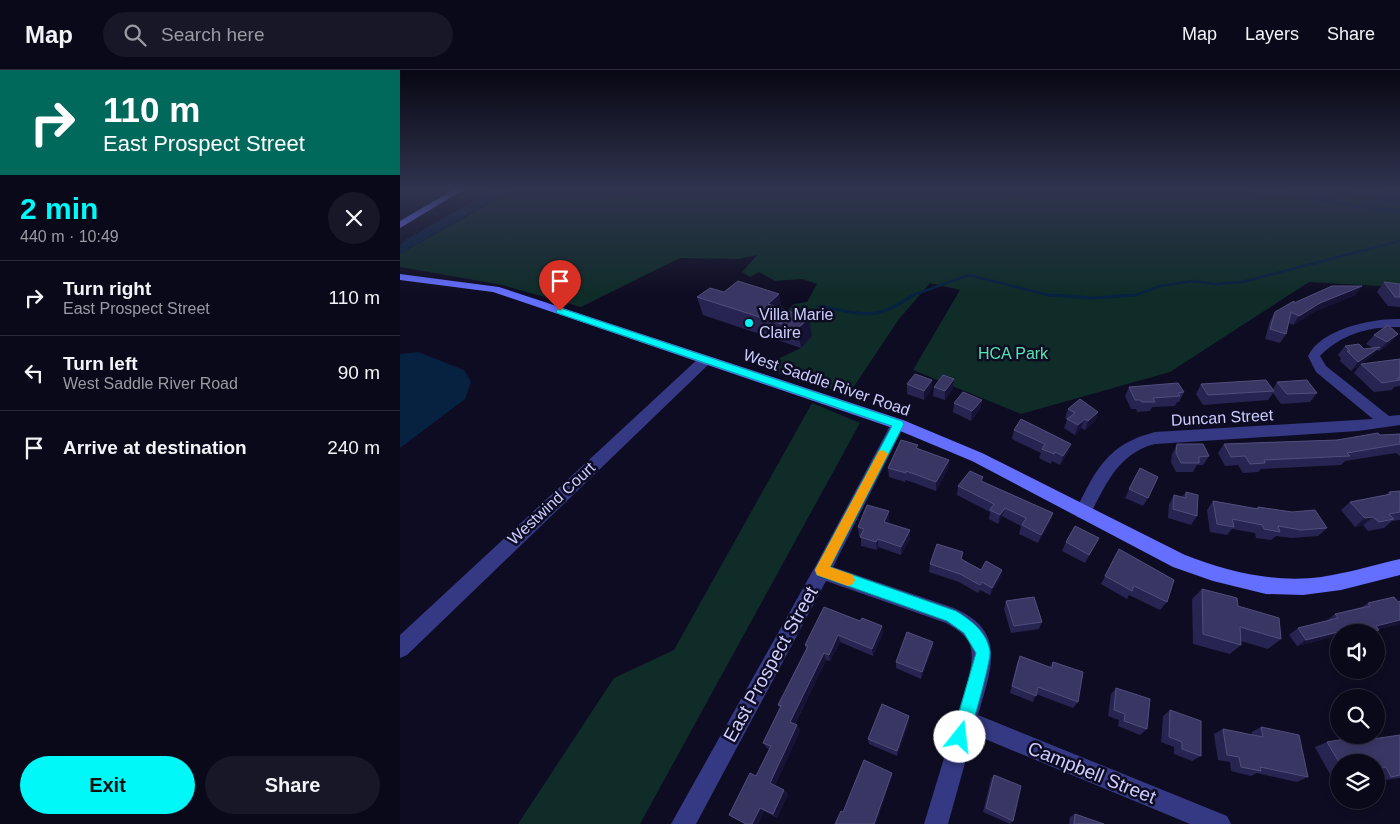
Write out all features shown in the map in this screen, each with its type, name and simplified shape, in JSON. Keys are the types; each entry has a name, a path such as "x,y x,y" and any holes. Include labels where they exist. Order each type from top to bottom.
{"street":[{"name":"West Saddle River Road","path":"400,277 495,289 898,424 977,457 1179,561 1236,580 1276,586 1322,585 1400,567"},
{"path":"1394,421 1321,369 1314,356 1316,352 1355,327 1378,323 1400,323"},
{"name":"Westwind Court","path":"400,648 705,360"},
{"name":"Duncan Street","path":"1083,512 1115,456 1134,443 1155,438 1394,421"},
{"name":"East Prospect Street","path":"683,824 822,570 898,424"},
{"path":"822,570 951,616 969,628 978,639 983,653 936,824"},
{"name":"Campbell Street","path":"965,720 1218,824"}],"green space":[{"name":"HCA Park","path":"451,225 1400,225 1400,287 1309,282 1170,372 1021,414 913,370 960,290 930,283 899,319 849,394 773,372 769,363 801,348 811,336 786,312 794,304 807,302 817,284 802,279 775,281 759,272 750,277 742,272 757,255 739,259 680,258 581,307 502,285 400,267 400,254"},
{"path":"812,403 860,423 640,824 518,824 614,678 674,650"}],"water":[{"path":"431,225 450,225 400,254 400,245"},
{"path":"418,352 464,370 471,382 465,399 400,448 400,354"}],"building":[{"path":"738,281 779,294 768,304 809,318 797,329 697,297 710,288 724,292"},
{"path":"1384,282 1400,284 1400,297 1395,297"},
{"path":"1332,286 1362,286 1320,303 1299,316 1291,312 1286,334 1270,329 1275,312 1294,301 1294,303"},
{"path":"1388,325 1398,334 1387,342 1374,335"},
{"path":"1359,344 1364,349 1380,347 1358,362 1347,351 1350,351 1345,346"},
{"path":"1400,359 1400,378 1397,378 1400,380 1382,383 1361,364"},
{"path":"915,374 932,380 924,391 907,384"},
{"path":"943,375 954,379 945,391 934,387"},
{"path":"1266,380 1274,391 1208,395 1201,384"},
{"path":"1307,380 1317,393 1287,394 1277,382"},
{"path":"1178,383 1184,392 1178,393 1180,396 1153,398 1155,402 1135,400 1129,387"},
{"path":"963,392 982,400 972,411 954,403"},
{"path":"1080,399 1098,412 1088,421 1085,419 1078,425 1067,419 1075,413 1068,409"},
{"path":"1021,419 1071,444 1063,456 1042,449 1045,444 1014,430"},
{"path":"1378,433 1380,435 1400,434 1400,444 1347,453 1350,456 1264,460 1265,463 1250,464 1245,456 1231,457 1224,444 1337,440"},
{"path":"901,440 918,445 916,448 949,460 936,482 906,471 906,473 888,468"},
{"path":"1177,444 1203,444 1209,456 1199,457 1199,463 1181,463 1176,453"},
{"path":"1140,468 1158,477 1148,498 1129,489"},
{"path":"970,471 983,477 981,481 1053,513 1041,535 1022,525 1026,518 1005,508 1000,515 990,510 994,504 958,486"},
{"path":"1400,491 1400,512 1389,514 1394,519 1379,522 1373,517 1365,518 1350,502 1391,494 1389,492"},
{"path":"1186,492 1198,495 1197,516 1173,509 1174,495 1186,498"},
{"path":"1213,501 1258,509 1258,507 1292,512 1315,510 1327,528 1301,530 1278,526 1280,532 1264,529 1262,525 1232,519 1234,527 1217,524"},
{"path":"867,505 889,511 884,522 910,530 901,547 878,539 876,542 860,537 864,529 858,527"},
{"path":"1075,526 1099,538 1089,555 1066,542"},
{"path":"937,544 963,552 961,559 981,570 986,561 1002,570 992,588 982,582 980,585 960,574 930,564"},
{"path":"1119,549 1174,580 1167,602 1134,586 1132,591 1105,576"},
{"path":"1202,589 1237,598 1238,606 1279,618 1281,639 1240,627 1241,645 1203,634"},
{"path":"1034,597 1042,622 1014,626 1006,601"},
{"path":"1394,597 1398,602 1400,601 1400,620 1384,624 1330,624 1330,634 1306,640 1298,628 1338,618 1335,614 1370,606 1368,603"},
{"path":"824,607 860,621 862,618 882,626 872,649 838,635 829,655 824,653 790,722 797,725 770,783 784,790 773,814 760,808 752,824 746,824 729,815 750,773 756,776 771,746 763,743 781,706 778,705 808,646 805,645"},
{"path":"907,632 933,642 922,672 896,662"},
{"path":"1020,656 1052,668 1053,662 1083,672 1078,702 1038,687 1036,696 1012,686"},
{"path":"1116,688 1150,699 1147,729 1124,721 1125,714 1114,710"},
{"path":"882,704 909,716 897,751 868,739"},
{"path":"1170,710 1201,721 1201,756 1182,749 1182,742 1169,737"},
{"path":"1261,727 1299,735 1308,777 1260,767 1261,771 1241,767 1239,757 1227,755 1223,729 1263,737"},
{"path":"1400,735 1400,775 1391,777 1385,767 1385,754 1334,754 1327,742 1330,742 1330,744 1385,744 1385,737"},
{"path":"864,760 892,773 874,824 835,824 841,811 843,812"},
{"path":"994,775 1021,786 1013,821 986,808"},
{"path":"1075,814 1104,824 1074,824"}],"waterway":[{"path":"1127,295 1136,295 1160,286 1193,281 1216,284 1242,282 1400,241"},
{"path":"912,296 969,275 1048,295 1057,295"},
{"path":"1051,295 1057,295"},
{"path":"1057,295 1070,296"},
{"path":"1057,295 1094,298 1127,295"},
{"path":"1116,296 1127,295"},
{"path":"1127,295 1133,295"},
{"path":"818,306 857,313 878,313 900,304 912,296"}],"slow traffic":[{"path":"848,580 822,570 883,454"}],"place":[{"name":"Villa Marie Claire","path":"749,323"}],"route":[{"path":"560,311 898,424 822,570 951,616 969,628 978,639 983,653 979,676 960,737"}]}
